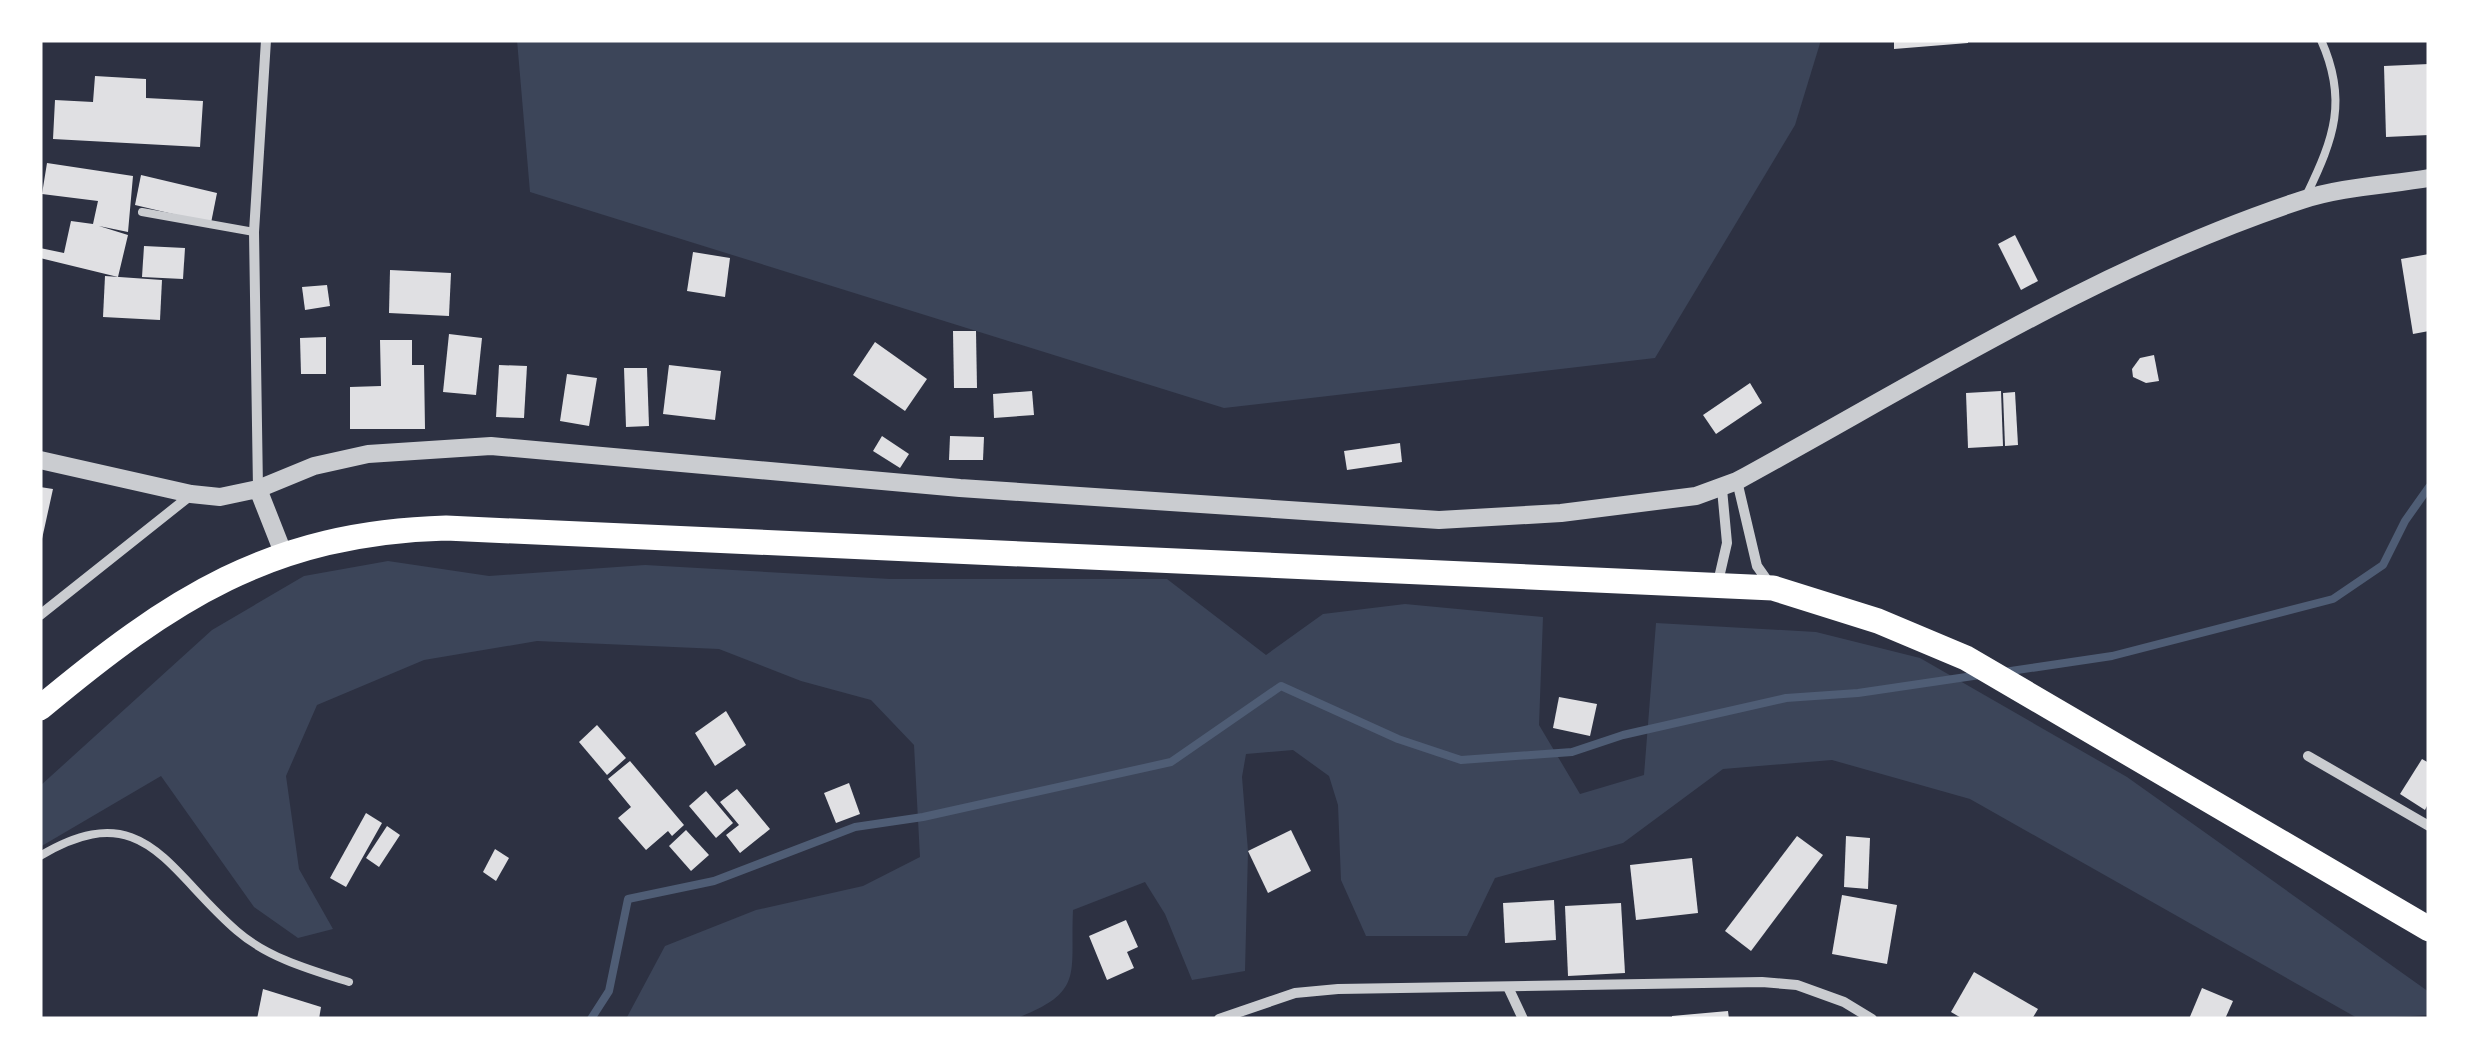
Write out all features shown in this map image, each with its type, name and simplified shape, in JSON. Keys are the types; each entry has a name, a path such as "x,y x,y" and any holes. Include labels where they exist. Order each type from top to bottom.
{"highway":[{"path":"40,708 172,605 221,579 284,556 381,530 446,528 1773,588 1966,658 2429,930"}],"street":[{"path":"266,40 254,232 258,489 284,556"},
{"path":"40,460 220,497 258,489 314,466 368,454 492,446 863,481 1439,520 1561,513 1730,485 2205,234 2306,198 2429,178"},
{"path":"1718,583 1727,543 1730,485"},
{"path":"1730,485 1757,566 1773,588"},
{"path":"40,615 192,494"},
{"path":"2308,756 2429,826"},
{"path":"1219,1019 1294,993 1762,982 1797,985 1844,1002 1872,1019"},
{"path":"1508,987 1523,1019"}],"lane":[{"path":"2306,198 2333,141 2337,99 2321,40"},
{"path":"142,212 254,232"},
{"path":"40,856 90,833 110,831 134,836 166,857 238,933 292,964 349,982"}],"shaded area":[{"path":"517,40 1821,40 1795,125 1655,358 1224,408 530,192"},
{"path":"388,561 489,576 645,565 890,579 1167,579 1266,655 1323,614 1405,604 1543,617 1539,725 1580,794 1644,775 1656,623 1816,632 1920,658 2127,777 2429,992 2429,1015 2359,1019 1970,799 1832,760 1723,769 1623,843 1495,878 1467,936 1366,936 1341,880 1338,805 1329,776 1293,750 1246,754 1242,777 1248,851 1245,971 1192,980 1165,914 1145,882 1073,910 1069,979 1053,1000 1015,1019 626,1019 665,946 756,910 863,886 920,857 914,745 871,700 801,681 719,649 537,641 424,660 317,705 286,776 299,869 333,929 298,938 254,907 161,776 40,847 40,786 212,630 304,576"}],"building":[{"path":"1894,40 1968,40 1968,43 1894,49"},
{"path":"2429,64 2429,135 2386,137 2384,66"},
{"path":"95,76 146,79 146,98 203,101 200,147 53,139 55,100 93,102"},
{"path":"47,163 133,176 128,232 99,226 128,235 118,277 40,258 40,248 64,253 71,221 93,224 98,201 42,194"},
{"path":"141,175 217,193 211,223 135,205"},
{"path":"2015,235 2038,281 2021,290 1998,244"},
{"path":"144,246 185,248 183,279 142,277"},
{"path":"693,252 730,258 725,297 687,291"},
{"path":"2429,254 2429,331 2413,334 2401,259"},
{"path":"390,270 451,273 449,316 389,313"},
{"path":"105,276 162,280 160,320 103,317"},
{"path":"327,285 330,306 305,310 302,287"},
{"path":"953,331 976,331 977,388 954,388"},
{"path":"449,334 482,338 476,395 443,392"},
{"path":"326,337 326,374 301,374 300,338"},
{"path":"380,340 412,340 412,365 424,365 425,429 350,429 350,387 381,386"},
{"path":"875,342 927,379 905,411 853,375"},
{"path":"2154,355 2159,381 2146,383 2133,377 2132,369 2140,358"},
{"path":"499,365 527,366 524,418 496,417"},
{"path":"669,365 721,371 715,420 663,414"},
{"path":"624,368 647,368 649,426 626,427"},
{"path":"567,374 597,378 589,426 560,421"},
{"path":"1750,383 1762,403 1716,434 1703,415"},
{"path":"1032,391 1034,415 994,418 993,394"},
{"path":"2001,391 2003,446 1968,448 1966,393"},
{"path":"2015,392 2018,445 2005,446 2003,393"},
{"path":"882,436 909,454 900,468 873,451"},
{"path":"950,436 984,437 983,460 949,460"},
{"path":"1400,443 1402,462 1347,470 1344,451"},
{"path":"40,487 53,489 42,539 40,539"},
{"path":"1559,697 1597,704 1590,736 1553,728"},
{"path":"726,711 746,745 715,766 695,733"},
{"path":"597,725 626,758 607,775 579,742"},
{"path":"2422,759 2429,763 2429,802 2425,810 2400,794"},
{"path":"630,761 684,825 672,836 668,831 646,850 618,818 631,807 608,779"},
{"path":"849,783 860,814 836,823 824,793"},
{"path":"737,789 770,829 740,853 726,835 739,825 720,802"},
{"path":"706,791 733,823 716,838 689,806"},
{"path":"366,813 382,823 346,887 330,878"},
{"path":"387,826 400,835 379,867 366,858"},
{"path":"686,830 709,855 691,871 669,846"},
{"path":"1291,830 1311,871 1268,893 1248,851"},
{"path":"1797,836 1823,855 1751,951 1725,931"},
{"path":"1846,836 1870,838 1868,889 1844,887"},
{"path":"495,849 509,858 496,881 483,872"},
{"path":"1692,858 1698,913 1636,920 1630,865"},
{"path":"1842,895 1897,905 1887,964 1832,954"},
{"path":"1554,900 1556,940 1505,943 1503,903"},
{"path":"1621,903 1625,973 1568,976 1565,906"},
{"path":"1126,920 1138,947 1127,952 1134,968 1107,980 1089,936"},
{"path":"1974,972 2038,1009 2032,1019 1963,1019 1951,1012"},
{"path":"2202,988 2233,1001 2225,1019 2189,1019"},
{"path":"263,989 321,1007 319,1019 257,1019"},
{"path":"1728,1011 1729,1019 1672,1019 1672,1016"}],"waterway":[{"path":"2004,672 2112,656 2333,599 2383,565 2405,521 2429,487"},
{"path":"591,1019 609,991 628,899 714,881 855,827 923,817 1171,762 1281,686 1398,739 1461,760 1572,752 1623,735 1786,698 1858,693 1980,675"}]}
